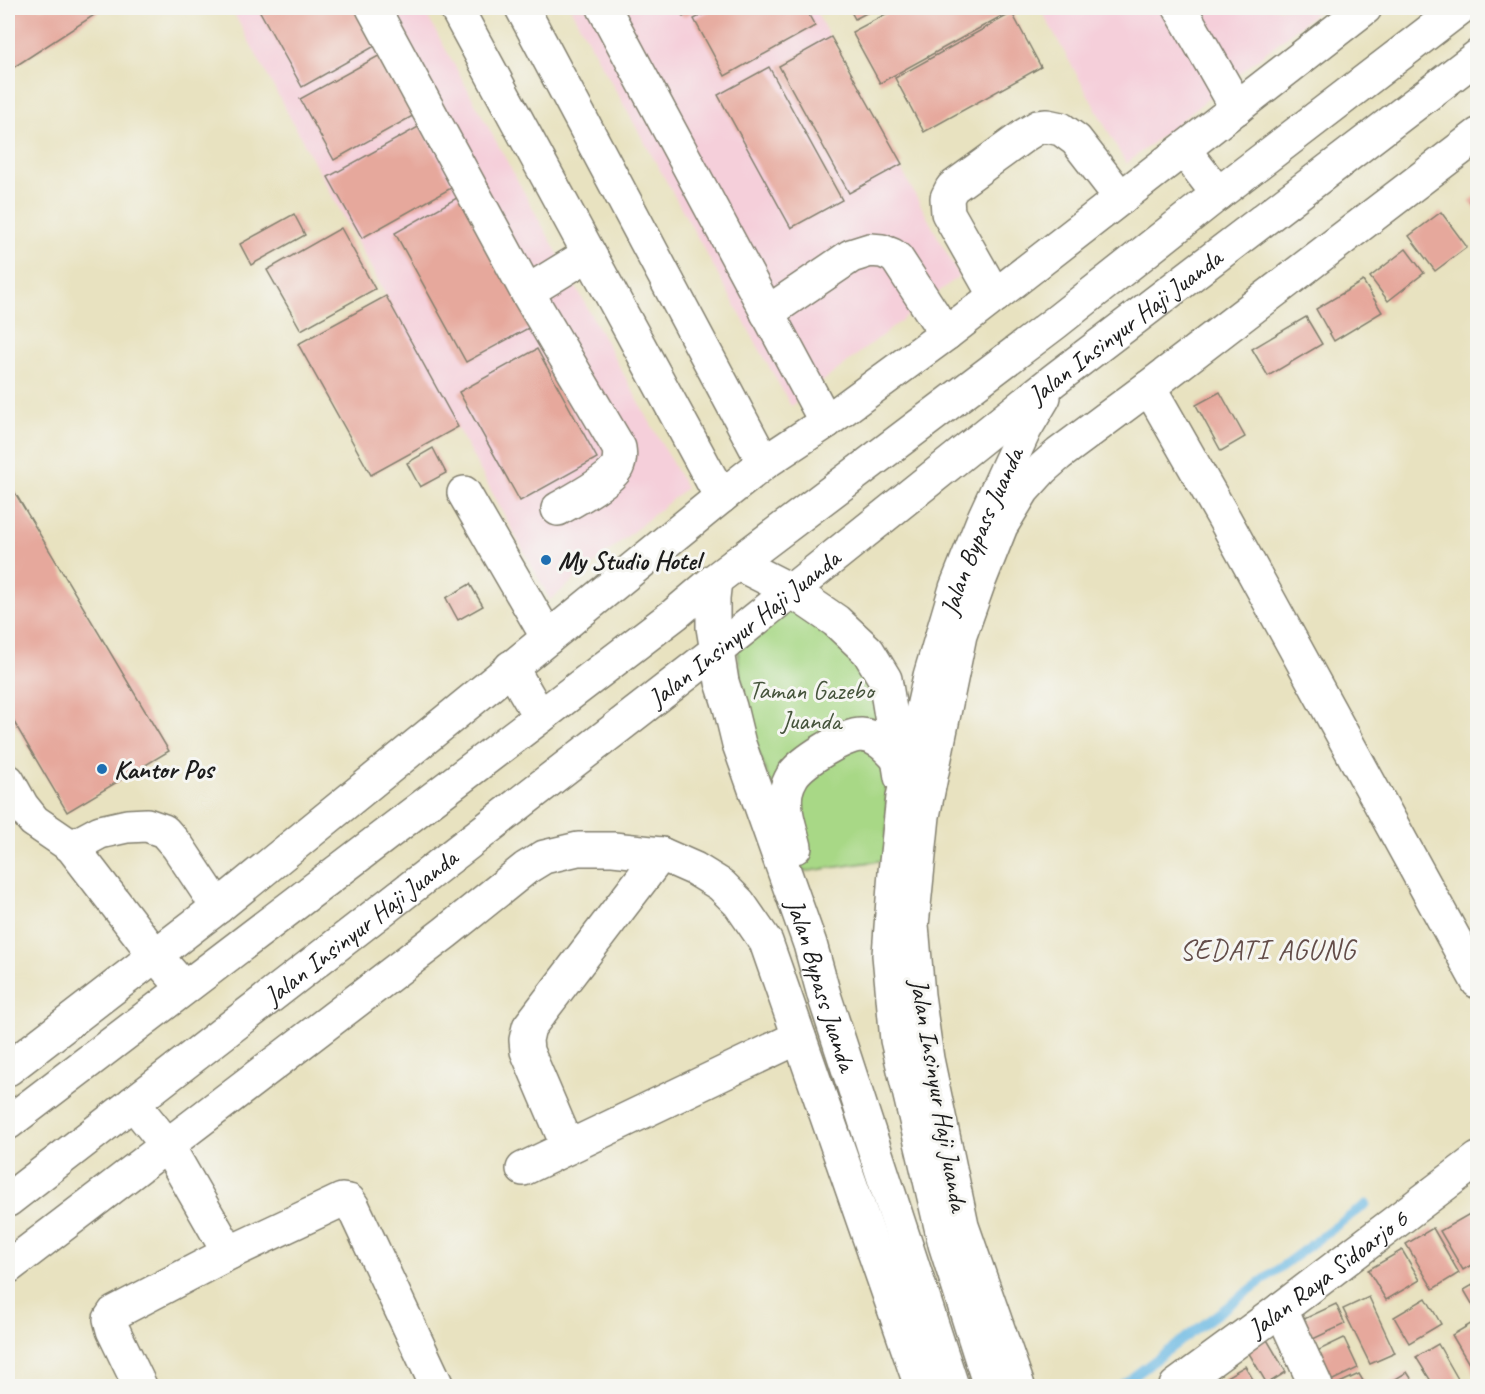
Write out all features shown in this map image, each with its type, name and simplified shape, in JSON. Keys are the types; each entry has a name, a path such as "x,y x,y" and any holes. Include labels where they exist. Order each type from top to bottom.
{"main road":[{"path":"372,8 527,292 619,448 620,457 617,468 609,477 558,509"},
{"path":"456,8 721,497"},
{"path":"522,8 764,463"},
{"path":"604,8 826,422"},
{"path":"1180,8 1237,108"},
{"path":"8,1069 218,907 764,463 826,422 946,334 1365,8"},
{"name":"Jalan Insinyur Haji Juanda","path":"8,1124 1054,323 1461,8"},
{"name":"Jalan Insinyur Haji Juanda","path":"8,1200 716,651 1054,380 1478,56"},
{"path":"995,296 948,213 947,198 952,188 1025,135 1038,127 1047,126 1061,129 1076,140 1121,198"},
{"name":"Jalan Insinyur Haji Juanda","path":"1018,1386 962,1226 927,1059 912,925 923,816 960,635 978,584 1001,526 1023,490 1043,468 1478,135"},
{"path":"1184,150 1218,194"},
{"path":"767,313 851,256 870,249 882,251 897,259 946,334"},
{"path":"527,292 590,254"},
{"name":"Jalan Bypass Juanda","path":"990,1386 945,1245 897,1040 889,955 894,872 903,797 930,676 956,588 984,518 1025,429 1054,380"},
{"path":"1149,387 1225,520 1478,982"},
{"path":"464,493 548,638"},
{"name":"Jalan Bypass Juanda","path":"903,797 885,679 868,651 836,621 792,591 726,572 713,612 716,651 722,682 739,744 810,944 824,995 952,1386"},
{"path":"511,667 540,717"},
{"path":"810,944 806,896 785,804 793,775 816,755 843,740 859,735 874,738 886,745 898,760"},
{"path":"8,781 22,806 34,821 72,848 155,955 184,988"},
{"path":"72,848 100,832 127,826 147,825 164,831 178,847 218,907"},
{"path":"8,1267 445,933 526,868 544,857 578,849 613,849 661,854 695,869 721,885 739,903 766,942 921,1386"},
{"path":"568,1147 527,1052 526,1040 529,1027 661,854"},
{"path":"523,1169 799,1037"},
{"path":"133,1103 167,1145 229,1253"},
{"name":"Jalan Raya Sidoarjo 6","path":"1176,1386 1478,1159"},
{"path":"140,1386 113,1330 110,1319 114,1313 229,1253 342,1200 349,1202 353,1207 431,1384"},
{"path":"1281,1309 1316,1386"}],"shaded area":[{"path":"231,8 423,8 686,488 550,600"},
{"path":"570,8 814,8 959,276 791,406"},
{"path":"1040,8 1322,8 1126,164"}],"green space":[{"name":"Taman Gazebo Juanda","path":"790,603 838,632 873,678 884,728 887,823 885,860 803,872 745,715 737,644"}],"building":[{"path":"8,8 100,8 102,10 8,71"},
{"path":"258,8 362,8 382,42 302,87"},
{"path":"678,8 699,8 683,17"},
{"path":"715,8 805,8 815,26 725,76 694,19"},
{"path":"849,8 876,8 855,19"},
{"path":"897,8 1016,8 880,83 852,32"},
{"path":"1012,13 1041,67 924,132 895,78"},
{"path":"831,37 902,164 849,193 779,66"},
{"path":"384,53 418,113 334,160 300,99"},
{"path":"769,67 842,200 791,228 718,95"},
{"path":"420,126 453,187 362,238 328,177"},
{"path":"462,195 534,325 466,362 395,233"},
{"path":"1478,195 1478,212 1469,201"},
{"path":"1441,212 1467,247 1435,271 1409,236"},
{"path":"294,214 305,235 251,265 240,244"},
{"path":"341,228 375,289 301,330 267,270"},
{"path":"1406,249 1424,273 1388,301 1370,277"},
{"path":"1363,281 1382,312 1334,341 1316,309"},
{"path":"386,296 458,427 371,475 298,344"},
{"path":"1306,317 1322,344 1268,376 1252,349"},
{"path":"537,349 597,458 520,501 459,392"},
{"path":"1220,392 1245,437 1221,451 1196,405"},
{"path":"433,448 446,473 420,487 407,463"},
{"path":"8,481 169,751 67,812 8,712"},
{"path":"470,584 483,606 458,620 446,598"},
{"path":"1473,1212 1478,1220 1478,1261 1463,1270 1440,1231"},
{"path":"1433,1228 1459,1273 1433,1289 1406,1244"},
{"path":"1402,1250 1420,1280 1386,1300 1368,1270"},
{"path":"1478,1282 1478,1314 1464,1290"},
{"path":"1369,1297 1395,1353 1370,1364 1343,1309"},
{"path":"1426,1298 1441,1324 1409,1343 1394,1317"},
{"path":"1336,1304 1345,1324 1313,1339 1304,1319"},
{"path":"1474,1322 1478,1328 1478,1379 1452,1335"},
{"path":"1266,1338 1286,1372 1267,1384 1247,1350"},
{"path":"1344,1338 1358,1368 1331,1381 1317,1351"},
{"path":"1438,1344 1462,1386 1434,1386 1416,1357"},
{"path":"1245,1366 1257,1386 1228,1386 1223,1379"},
{"path":"1407,1372 1416,1386 1386,1385"},
{"path":"1359,1374 1366,1386 1333,1386"}],"waterway":[{"path":"1120,1386 1366,1204"}],"place":[{"name":"My Studio Hotel","path":"546,560"},
{"name":"Kantor Pos","path":"102,769"}],"district":[{"name":"SEDATI AGUNG","path":"1268,949"}]}
